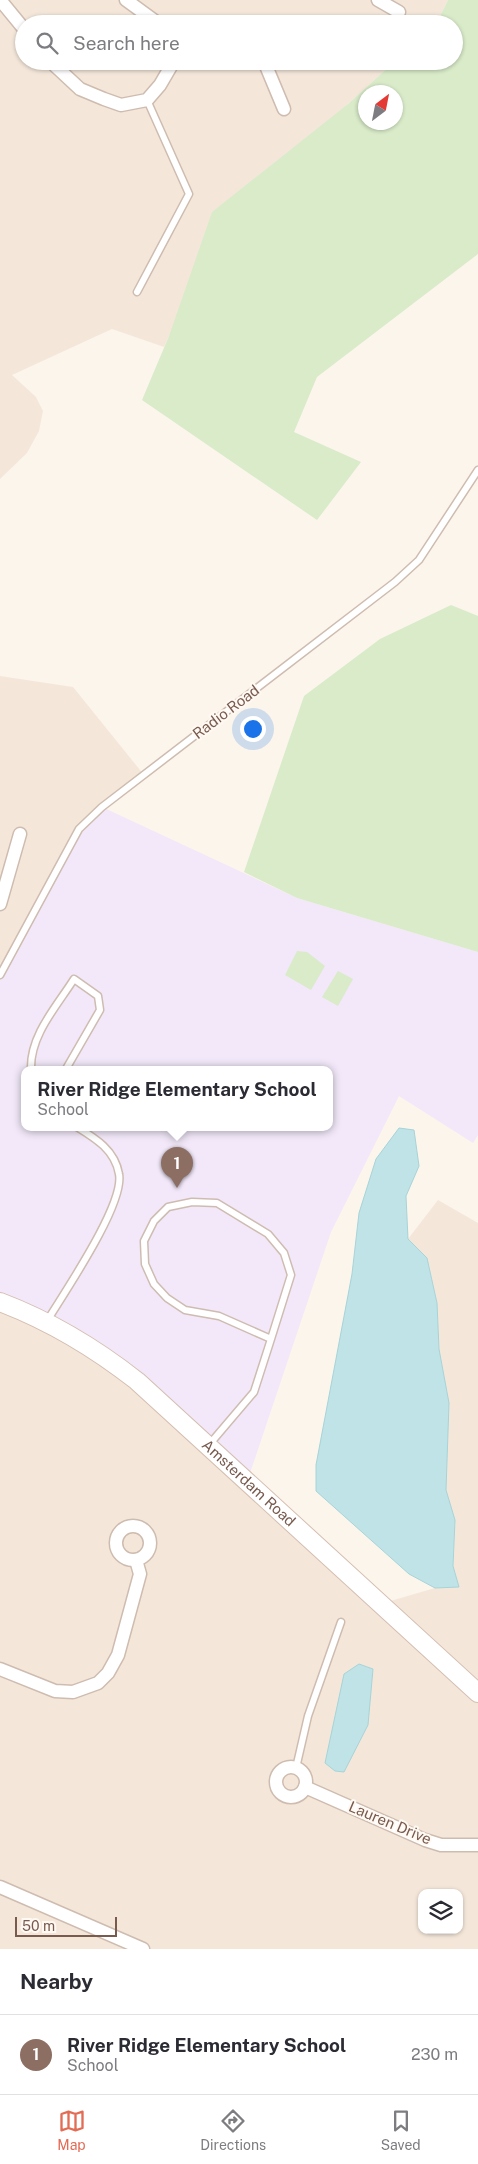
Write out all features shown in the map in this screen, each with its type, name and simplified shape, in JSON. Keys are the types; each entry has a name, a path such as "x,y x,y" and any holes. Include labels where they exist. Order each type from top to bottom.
{"main road":[{"name":"Amsterdam Road","path":"0,1302 46,1322 110,1360 208,1446 478,1693"}],"street":[{"path":"126,0 147,15"},
{"path":"378,0 398,12"},
{"path":"1,1 15,18"},
{"path":"60,70 80,88 120,105 147,100 160,85 169,70"},
{"path":"268,70 284,109"},
{"path":"0,904 20,834"},
{"path":"0,1668 64,1693 92,1687 98,1683 108,1673 118,1655 140,1574 136,1560"},
{"path":"286,1768 296,1768 303,1774 305,1787 299,1795 284,1796 277,1789 278,1774 286,1768"},
{"name":"Lauren Drive","path":"305,1787 425,1840 441,1845 478,1845"},
{"path":"0,1887 142,1949"}],"lane":[{"path":"137,292 189,194 147,100"},
{"name":"Radio Road","path":"0,975 79,830 102,807 395,582 418,560 478,470"},
{"path":"31,1066 31,1057 39,1033 74,979 98,996 100,1010 68,1066"},
{"path":"46,1322 106,1219 120,1183 115,1161 109,1151 96,1138 84,1131"},
{"path":"208,1446 254,1392 271,1339 291,1275 284,1253 268,1234 217,1203 192,1202 168,1207 154,1221 144,1241 145,1264 154,1284 167,1298 185,1310 219,1316 271,1339"},
{"path":"296,1768 308,1716 342,1622"}],"shaded area":[{"path":"0,0 448,0 440,15 15,15 15,70 385,70 369,85 358,85 358,95 348,104 169,336 164,347 112,329 12,375 36,397 43,411 39,431 27,453 0,479"},
{"path":"0,676 73,687 144,775 102,807 0,975"},
{"path":"102,807 297,898 478,952 478,1135 473,1143 399,1096 331,1232 247,1482 137,1381 0,1302 0,975 79,829"},
{"path":"438,1200 478,1223 478,1949 0,1949 0,1302 85,1343 380,1604 435,1588 459,1587 453,1566 455,1520 446,1490 449,1403 439,1349 437,1303 427,1258 408,1239"}],"green space":[{"path":"448,0 478,0 478,254 317,377 294,432 361,462 317,520 142,400 169,336 212,212 358,95 358,130 403,130 403,85 369,85 385,70 463,70 463,15 440,15"},
{"path":"451,605 478,616 478,952 297,898 244,872 304,696 380,639"},
{"path":"297,951 307,952 325,966 311,990 285,975"},
{"path":"338,971 353,979 338,1006 322,997"}],"water":[{"path":"399,1128 414,1130 419,1166 406,1196 408,1239 427,1258 437,1303 439,1349 449,1403 446,1490 455,1520 453,1566 459,1587 435,1588 409,1574 316,1491 316,1465 352,1274 359,1213 376,1159"},
{"path":"359,1664 373,1669 368,1725 344,1772 335,1771 325,1763 344,1674"}],"place":[{"name":"River Ridge Elementary School","path":"177,1188"}]}
